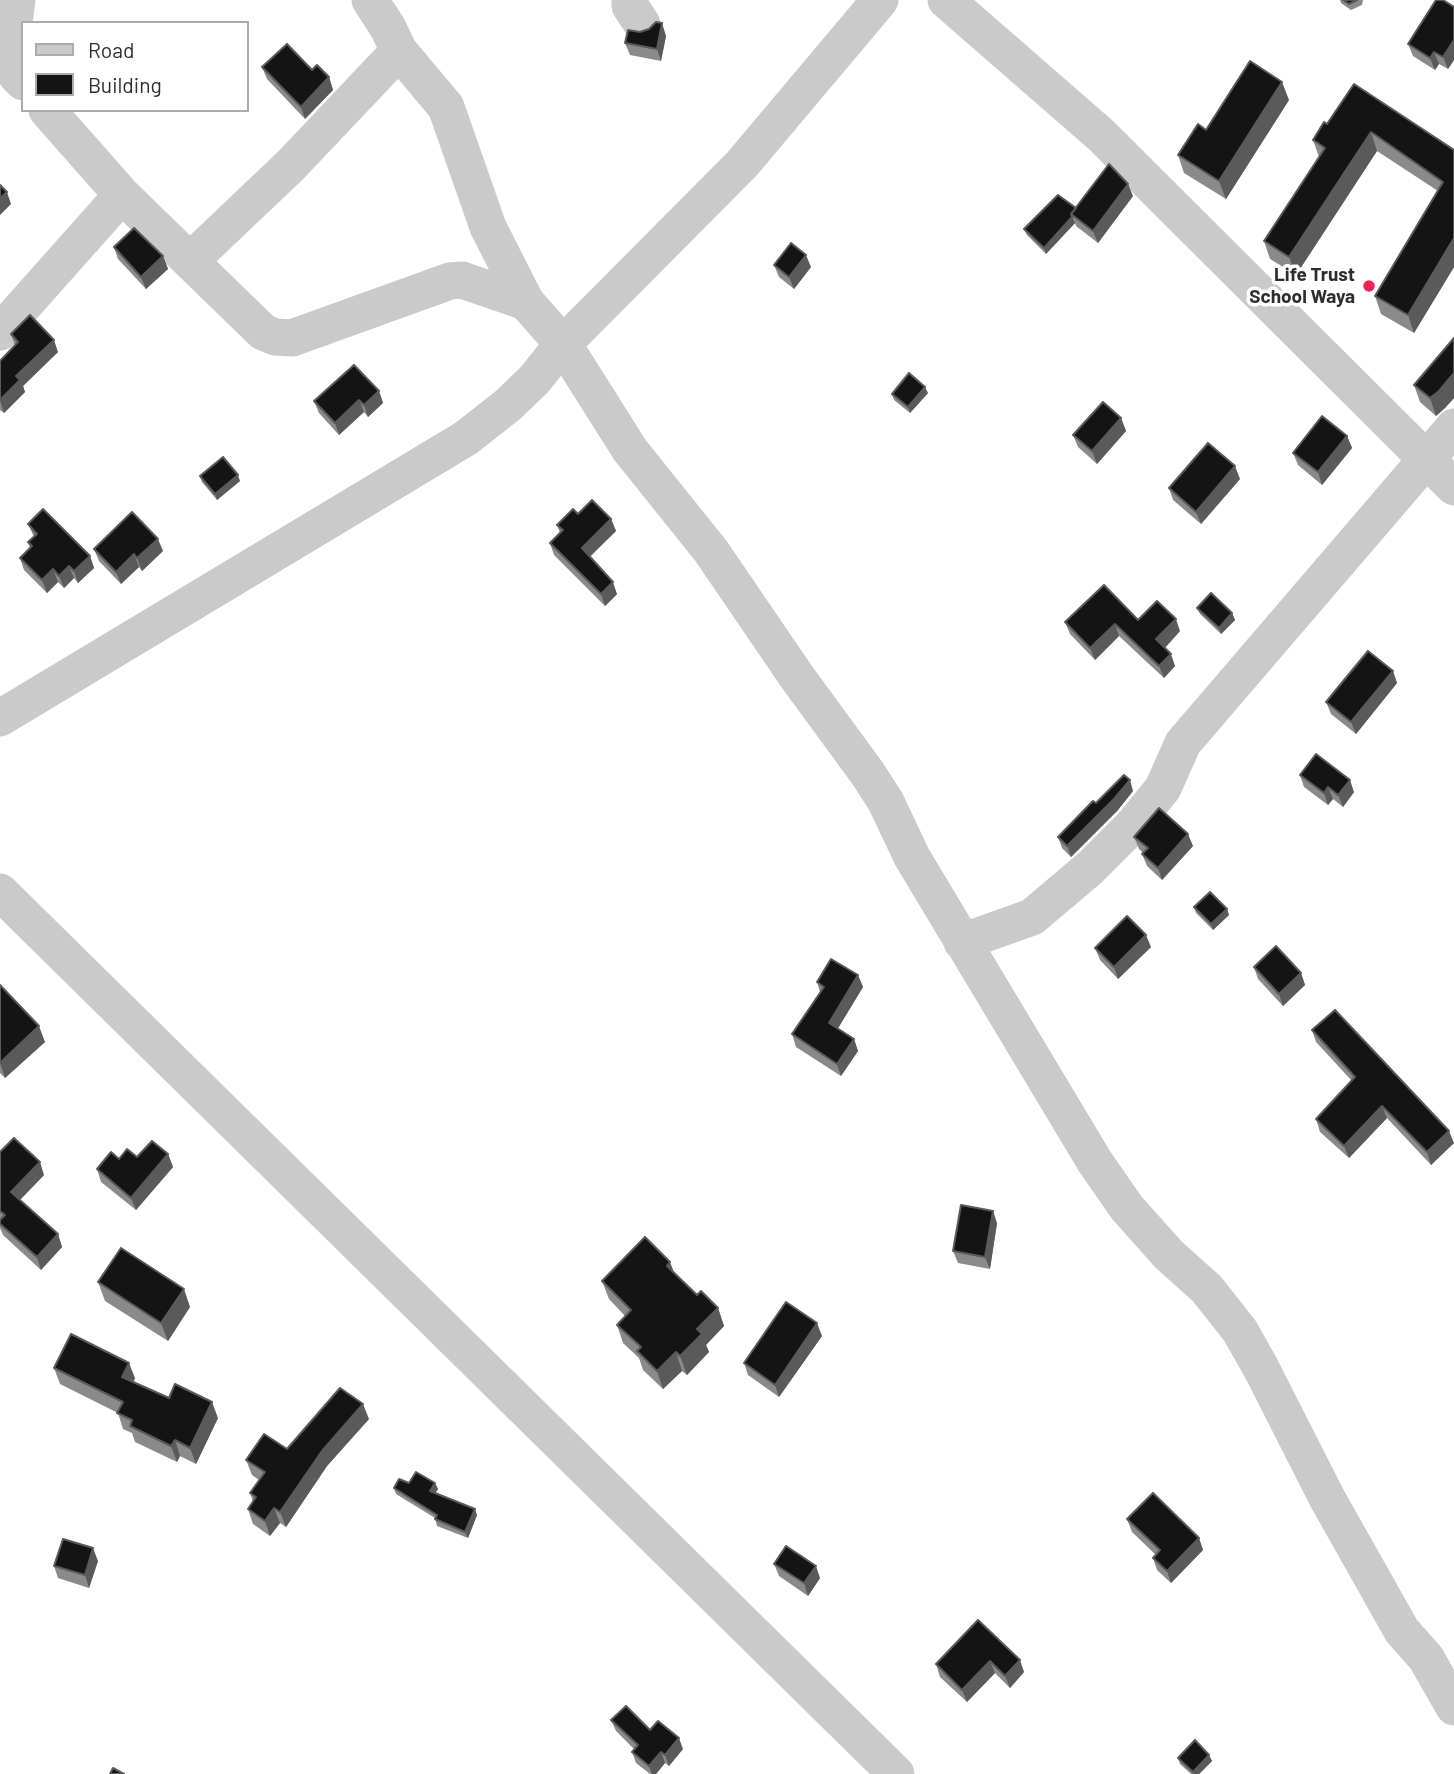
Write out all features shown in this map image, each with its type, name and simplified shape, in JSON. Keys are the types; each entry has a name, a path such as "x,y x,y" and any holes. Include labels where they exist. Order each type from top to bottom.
{"street":[{"path":"17,0 14,22 17,76 21,80"},
{"path":"370,0 399,51 446,107 488,227 526,302 563,344 630,450 711,551 868,774 886,802 912,857 962,942 1073,1127 1127,1208 1169,1255 1214,1297 1240,1331 1327,1498 1402,1631 1426,1658 1454,1707"},
{"path":"0,719 466,438 508,405 534,380 563,344 742,164 880,0"},
{"path":"946,0 1101,135 1454,487"},
{"path":"190,261 291,165 399,51"},
{"path":"49,112 122,195 263,332 275,337 292,338 450,281 462,280 526,302"},
{"path":"0,332 122,195"},
{"path":"962,942 1031,917 1090,868 1133,824 1163,788 1184,743 1454,427"},
{"path":"0,892 896,1774"}],"building":[{"path":"1436,0 1443,0 1454,7 1454,40 1443,57 1434,52 1430,58 1408,44"},
{"path":"656,22 662,23 657,49 625,43 628,30 640,32 649,29"},
{"path":"287,44 312,70 317,65 329,77 301,107 262,67"},
{"path":"1250,61 1282,82 1219,181 1178,155 1198,124 1206,130"},
{"path":"1354,84 1454,150 1454,238 1408,315 1375,296 1443,182 1371,132 1289,257 1264,241 1325,148 1313,140"},
{"path":"1109,164 1128,184 1093,231 1071,214"},
{"path":"0,185 7,192 0,198"},
{"path":"1058,195 1076,208 1071,214 1072,217 1044,248 1024,229"},
{"path":"134,228 163,256 141,277 114,247"},
{"path":"791,243 806,255 789,277 774,265"},
{"path":"30,315 54,340 16,376 20,380 0,400 0,361 18,342 11,334"},
{"path":"1454,338 1454,373 1430,398 1414,385"},
{"path":"354,365 379,391 364,405 359,400 335,423 314,401"},
{"path":"909,373 925,387 908,407 892,394"},
{"path":"1103,402 1121,418 1092,451 1073,435"},
{"path":"1322,416 1347,436 1318,472 1293,453"},
{"path":"1208,443 1235,466 1196,512 1169,488"},
{"path":"223,457 238,475 215,494 200,476"},
{"path":"592,500 611,519 582,548 613,582 601,594 550,543 563,530 557,525 573,509 578,514"},
{"path":"43,509 90,556 74,571 69,566 59,576 53,569 42,580 20,558 32,546 28,542 37,534 28,524"},
{"path":"132,512 158,539 137,558 134,554 116,572 94,549"},
{"path":"1104,585 1138,620 1157,601 1176,619 1156,639 1171,654 1159,666 1115,624 1090,648 1065,622"},
{"path":"1211,593 1232,613 1219,628 1197,608"},
{"path":"1368,651 1393,671 1351,722 1326,702"},
{"path":"1316,754 1350,780 1338,795 1328,787 1324,793 1300,775"},
{"path":"1124,775 1130,780 1067,846 1058,837 1093,801 1096,803"},
{"path":"1159,808 1188,834 1158,868 1142,854 1148,848 1134,837"},
{"path":"1210,892 1227,909 1211,924 1194,907"},
{"path":"1127,916 1146,935 1114,967 1095,948"},
{"path":"1276,946 1301,973 1279,994 1254,967"},
{"path":"831,959 858,975 829,1023 854,1039 837,1064 792,1034 824,987 817,982"},
{"path":"0,985 39,1026 0,1063"},
{"path":"1335,1010 1449,1131 1427,1152 1382,1106 1344,1146 1316,1119 1355,1077 1312,1030"},
{"path":"14,1138 40,1162 11,1192 58,1234 37,1257 0,1224 5,1215 0,1211 0,1152"},
{"path":"152,1141 168,1154 131,1198 97,1169 111,1152 119,1159 127,1149 137,1157"},
{"path":"961,1205 993,1211 985,1257 953,1251"},
{"path":"645,1237 670,1262 667,1266 697,1295 701,1291 718,1308 697,1329 702,1334 680,1356 676,1352 657,1371 637,1351 641,1347 617,1325 631,1310 602,1281"},
{"path":"121,1248 184,1289 161,1323 98,1282"},
{"path":"786,1302 817,1323 775,1385 744,1363"},
{"path":"71,1334 129,1363 122,1377 169,1398 175,1384 212,1402 190,1448 175,1440 171,1446 130,1426 132,1420 117,1413 123,1402 54,1368"},
{"path":"340,1388 363,1404 322,1451 280,1512 274,1508 265,1521 248,1509 256,1497 250,1493 265,1472 246,1460 264,1434 287,1449"},
{"path":"416,1472 435,1483 430,1491 475,1509 465,1532 435,1519 437,1515 394,1488 399,1479 409,1483"},
{"path":"1153,1493 1199,1538 1167,1571 1153,1558 1160,1550 1127,1519"},
{"path":"63,1539 93,1548 85,1575 54,1566"},
{"path":"786,1546 816,1566 804,1583 774,1564"},
{"path":"978,1620 1020,1660 1005,1676 990,1661 962,1690 936,1664"},
{"path":"626,1706 650,1730 658,1721 679,1738 665,1755 661,1752 649,1766 632,1752 638,1745 611,1720"},
{"path":"1195,1740 1209,1755 1193,1772 1178,1758"},
{"path":"113,1768 124,1774 110,1774"}],"place":[{"name":"Life Trust School Waya","path":"1369,286"}]}
